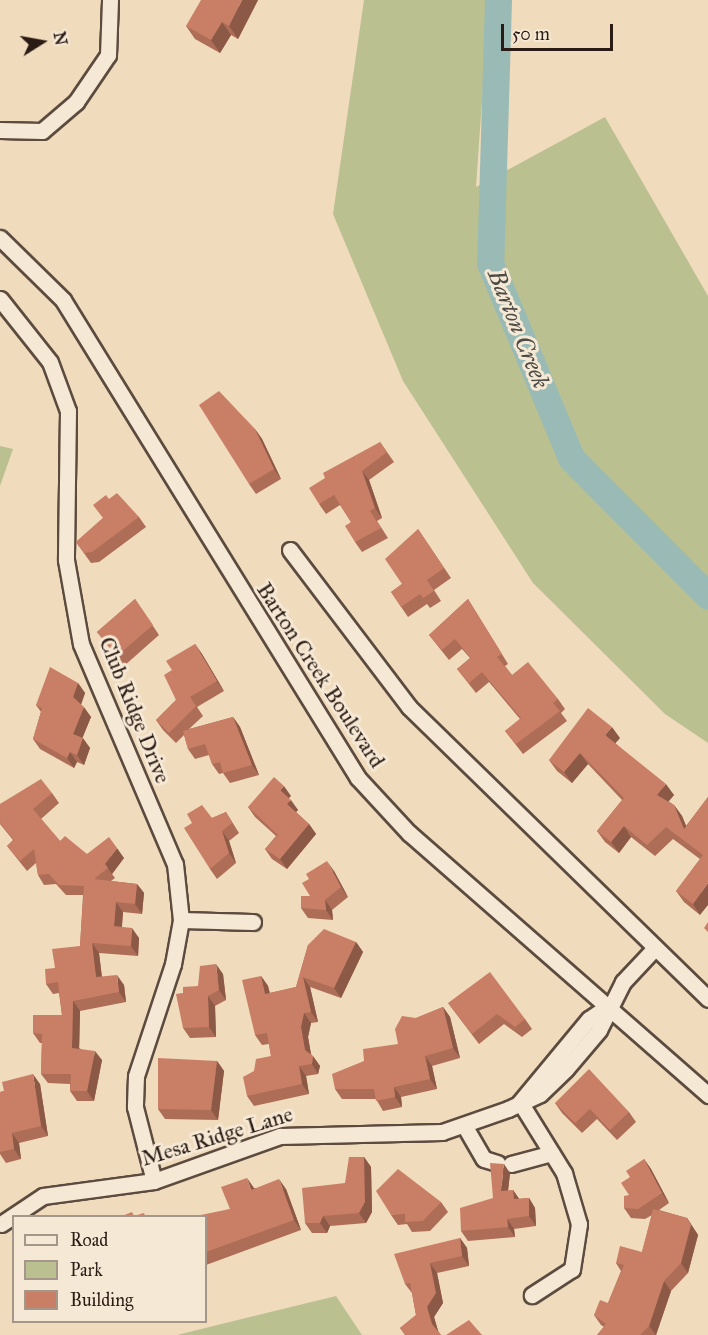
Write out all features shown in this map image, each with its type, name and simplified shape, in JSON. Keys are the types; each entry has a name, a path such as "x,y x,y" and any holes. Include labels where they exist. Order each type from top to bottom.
{"street":[{"path":"0,130 42,131 76,102 108,55 110,0"},
{"name":"Barton Creek Boulevard","path":"0,238 63,300 358,778 409,833 708,1095"},
{"name":"Club Ridge Drive","path":"0,299 50,362 68,411 66,560 81,644 138,786 157,816 175,864 181,920 173,964 136,1076 135,1107 154,1181"},
{"path":"290,550 409,707 653,950 708,999"},
{"path":"181,920 253,922"},
{"name":"Mesa Ridge Lane","path":"14,1215 43,1196 154,1181 280,1136 442,1132 520,1102 589,1019 608,1007 653,950"},
{"path":"520,1102 574,1192 579,1248 572,1269 532,1295"},
{"path":"464,1125 484,1159 504,1163 552,1153"}],"green space":[{"path":"364,0 489,0 476,187 605,117 708,296 708,743 665,714 533,583 403,381 333,214"},
{"path":"0,446 13,449 0,486"},
{"path":"336,1296 362,1335 177,1335"}],"building":[{"path":"201,0 242,0 229,26 222,22 211,40 186,26"},
{"path":"219,391 255,429 274,469 249,484 199,405"},
{"path":"380,442 387,452 362,471 375,508 370,511 381,528 355,542 345,526 351,522 334,495 319,504 309,488 325,478 323,473"},
{"path":"117,493 139,517 92,552 84,553 76,542 103,518 93,505 106,495 109,499"},
{"path":"418,529 444,568 427,580 434,591 423,598 420,594 401,607 391,592 402,584 385,559"},
{"path":"135,599 153,625 117,656 97,632"},
{"path":"468,599 502,654 497,657 512,675 528,662 558,699 553,703 560,711 516,744 505,731 521,718 482,672 469,683 457,669 471,658 455,639 442,650 429,635"},
{"path":"195,644 217,681 190,697 196,706 169,733 156,720 176,700 164,675 172,670 166,661"},
{"path":"50,667 78,683 73,697 84,707 73,734 83,738 77,755 70,752 67,758 33,739 42,708 36,705"},
{"path":"588,708 612,727 605,735 666,784 657,795 674,805 684,829 708,797 708,883 693,904 676,891 703,855 666,827 647,845 624,826 611,842 597,831 624,798 580,753 564,772 549,760"},
{"path":"233,717 252,765 223,773 220,762 212,764 205,744 188,749 183,731"},
{"path":"274,777 284,786 280,790 291,800 287,804 309,824 280,859 265,849 278,835 248,807"},
{"path":"41,779 52,793 33,809 60,841 65,836 87,854 109,837 117,848 105,864 108,868 94,879 137,884 135,904 116,902 114,926 132,928 131,946 92,943 96,977 117,975 119,992 73,1001 72,1048 95,1051 87,1091 70,1091 71,1074 41,1074 42,1034 33,1033 33,1015 62,1015 58,982 46,984 45,969 55,968 52,949 80,946 84,886 59,885 49,874 38,875 34,849 20,861 7,846 14,840 0,823 0,804"},
{"path":"202,805 212,818 226,812 232,823 222,831 229,853 210,869 184,828 192,823 187,814"},
{"path":"327,861 341,887 325,900 326,910 301,908 301,896 310,896 302,883 309,879 306,874"},
{"path":"324,929 356,942 334,988 303,977 311,1012 304,1013 301,1027 305,1050 313,1056 312,1064 299,1066 302,1084 247,1096 243,1077 254,1071 256,1059 271,1056 267,1033 255,1035 242,980 261,976 265,994 296,987 308,945"},
{"path":"216,964 219,990 208,996 209,1027 183,1028 176,994 183,993 183,987 198,986 200,966"},
{"path":"490,972 525,1019 515,1027 497,1014 472,1034 448,1003"},
{"path":"443,1007 453,1048 425,1056 430,1079 394,1087 395,1097 376,1101 374,1089 335,1089 332,1074 364,1061 363,1049 398,1044 395,1029 402,1016 416,1018"},
{"path":"158,1058 217,1061 211,1110 158,1109"},
{"path":"589,1069 629,1112 610,1130 590,1109 575,1123 555,1103"},
{"path":"33,1074 41,1126 12,1133 14,1149 0,1152 0,1092 4,1091 2,1082"},
{"path":"349,1157 364,1157 365,1202 359,1213 323,1216 320,1223 305,1223 302,1188 345,1183"},
{"path":"644,1159 662,1193 638,1209 624,1208 624,1196 629,1195 621,1183 630,1177 626,1171"},
{"path":"490,1163 504,1164 501,1191 513,1190 514,1199 529,1198 529,1216 507,1219 508,1227 461,1231 460,1208 493,1198"},
{"path":"398,1169 441,1202 423,1221 405,1222 405,1214 391,1215 376,1191"},
{"path":"247,1178 251,1190 279,1179 294,1220 207,1252 207,1215 201,1215 230,1209 221,1187"},
{"path":"653,1209 687,1218 691,1225 681,1263 664,1281 649,1326 640,1335 597,1335 606,1324 594,1315 600,1300 608,1303 624,1265 616,1263 620,1246 642,1252"},
{"path":"460,1238 462,1256 430,1263 436,1293 427,1307 432,1324 441,1335 406,1335 400,1328 416,1315 410,1283 405,1284 394,1254"},
{"path":"469,1320 482,1335 446,1335"}],"waterway":[{"name":"Barton Creek","path":"498,0 490,263 571,458 708,596"}]}
